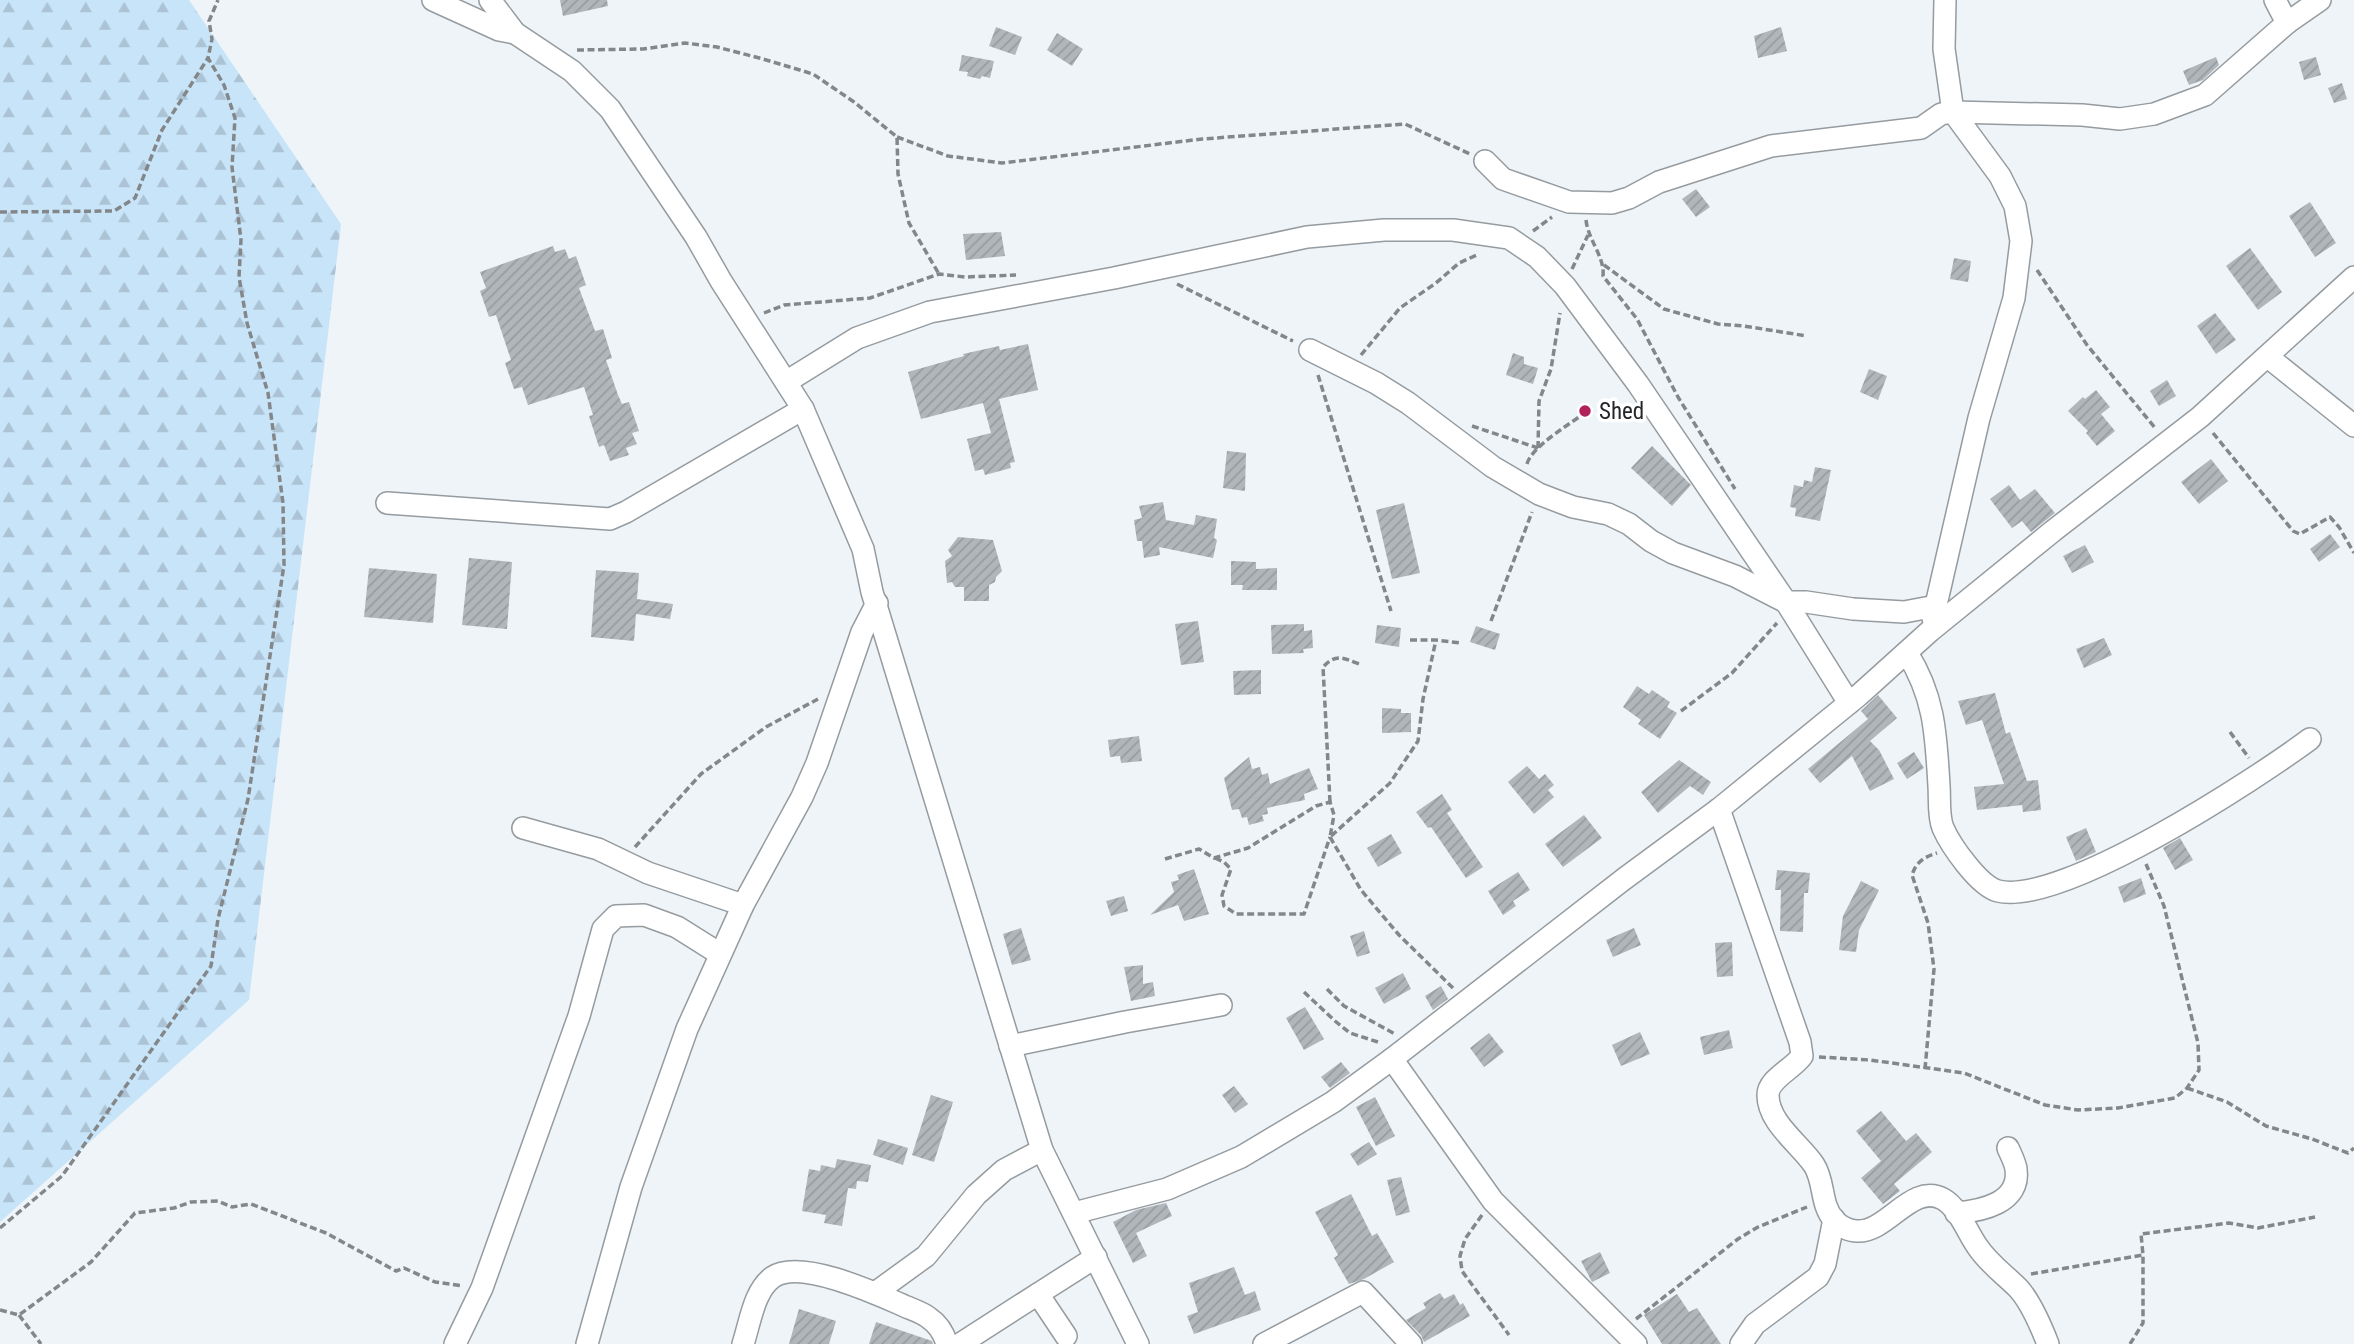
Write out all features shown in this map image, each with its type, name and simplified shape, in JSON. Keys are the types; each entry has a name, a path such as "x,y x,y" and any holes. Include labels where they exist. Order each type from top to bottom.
{"street":[{"path":"433,0 499,30 515,33"},
{"path":"490,0 515,33 572,71 610,109 696,237 803,409 863,549 872,592 1042,1150 1138,1344"},
{"path":"1930,631 1982,406 2014,298 2021,241 2015,206 2000,177 1953,112 1944,49 1945,0"},
{"path":"2275,0 2287,23"},
{"path":"1485,161 1503,179 1569,202 1612,203 1659,183 1771,146 1921,128 1941,114 1953,112 2082,115 2120,119 2154,114 2205,95 2287,23 2320,0"},
{"path":"786,382 857,338 930,312 1307,237 1384,230 1453,230 1509,238 1537,257 1565,286 1645,394 1786,603 1849,703"},
{"path":"1074,1213 1167,1189 1241,1157 1333,1102 1403,1051 1624,879 1719,809 1849,703 1930,631 2200,417 2354,277"},
{"path":"1310,350 1397,397 1493,467 1539,494 1573,507 1608,514 1629,524 1673,553 1735,576 1786,603 1806,602 1853,609 1904,612 1936,607"},
{"path":"2267,357 2354,426"},
{"path":"387,503 610,519 803,409"},
{"path":"587,1344 631,1186 687,1029 743,905 812,774 832,724 862,632 877,603"},
{"path":"1907,653 1925,684 1935,720 1942,825 1953,846 1976,875 1997,891 2029,892 2062,882 2138,846 2260,774 2310,739"},
{"path":"1719,809 1796,1026 1802,1056 1771,1085 1768,1095 1771,1110 1779,1125 1816,1168 1829,1210 1825,1264 1818,1277 1755,1324 1741,1344"},
{"path":"523,828 598,849 648,873 743,905"},
{"path":"455,1344 482,1288 579,1016 603,929 616,916 644,915 677,927 720,954"},
{"path":"1010,1046 1221,1005"},
{"path":"1403,1051 1493,1202 1587,1293 1622,1339"},
{"path":"1956,1213 1986,1208 2001,1202 2010,1194 2017,1170 2008,1148"},
{"path":"875,1293 926,1256 976,1195 1004,1170 1042,1150"},
{"path":"1829,1210 1844,1228 1857,1231 1873,1229 1910,1203 1924,1197 1939,1197 1949,1203 1990,1263 2021,1290 2049,1344"},
{"path":"960,1344 1096,1257"},
{"path":"743,1344 762,1287 775,1275 793,1272 830,1277 929,1317 942,1332 947,1344"},
{"path":"1264,1344 1363,1292 1411,1344"},
{"path":"1038,1294 1066,1336"}],"path":[{"path":"0,212 114,211 135,198 162,130 208,58 212,39 209,21 218,0"},
{"path":"550,56 560,50 643,49 685,43 717,47 813,74 855,102 897,137 948,156 1002,163 1202,139 1405,124 1485,161"},
{"path":"0,1228 62,1176 211,966 218,919 248,799 284,565 283,503 268,393 247,323 239,278 241,240 232,167 235,118 225,85 208,58"},
{"path":"897,137 898,174 909,223 939,274"},
{"path":"1509,238 1524,236 1542,227 1569,202"},
{"path":"1579,417 1538,448 1539,401 1552,369 1565,286 1588,235 1604,265 1664,309 1718,324 1807,336"},
{"path":"2021,241 2044,282 2087,345 2167,442"},
{"path":"1346,368 1361,355 1401,308 1460,263 1482,252"},
{"path":"1604,265 1603,276 1637,319 1678,397 1738,493"},
{"path":"1161,268 1179,286 1310,350 1391,611"},
{"path":"747,321 784,305 870,298 939,274 965,277 1028,274"},
{"path":"2200,417 2293,531 2300,534 2330,517 2339,527 2354,554"},
{"path":"1491,621 1539,494"},
{"path":"1681,711 1732,673 1779,621 1786,603"},
{"path":"1410,640 1461,643"},
{"path":"1330,837 1390,783 1418,741 1423,699 1436,640"},
{"path":"1165,859 1199,849 1224,862 1231,869 1222,895 1224,906 1237,914 1304,914 1330,837 1334,816 1330,802 1324,667 1331,659 1340,657 1359,664"},
{"path":"623,860 701,774 766,727 844,684"},
{"path":"2230,732 2260,774"},
{"path":"1214,858 1248,848 1316,806 1330,802"},
{"path":"1330,837 1361,890 1467,1001"},
{"path":"1925,1069 1934,970 1928,923 1912,875 1922,859 1953,846"},
{"path":"1802,1056 1870,1060 1964,1073 2045,1105 2078,1110 2175,1098 2187,1088 2199,1070 2198,1043 2164,906 2138,846"},
{"path":"1327,989 1344,1006 1403,1051"},
{"path":"1304,992 1350,1032 1403,1051"},
{"path":"2187,1088 2227,1102 2266,1126 2348,1153 2354,1148"},
{"path":"19,1315 91,1262 135,1213 174,1208 191,1202 218,1201 232,1207 251,1204 326,1233 396,1271 404,1268 435,1282 482,1288"},
{"path":"1493,1202 1465,1239 1461,1256 1462,1271 1509,1335"},
{"path":"1622,1339 1655,1303 1700,1271 1738,1239 1758,1227 1829,1210"},
{"path":"2130,1344 2143,1323 2141,1234 2230,1223 2258,1228 2315,1217"},
{"path":"2009,1279 2143,1255"},
{"path":"0,1310 19,1315 41,1344"}],"green space":[{"path":"0,0 189,0 341,224 249,1000 0,1222"}],"building":[{"path":"560,0 607,0 608,6 563,16"},
{"path":"996,27 1022,37 1015,55 989,46"},
{"path":"1781,27 1787,51 1758,58 1754,36"},
{"path":"1057,33 1083,49 1072,66 1047,50"},
{"path":"962,55 994,61 990,78 982,76 980,79 967,76 968,72 959,71"},
{"path":"2216,57 2219,65 2203,80 2189,85 2183,71"},
{"path":"2316,57 2321,75 2304,80 2299,62"},
{"path":"2342,83 2347,99 2334,103 2328,88"},
{"path":"1696,189 1710,207 1696,217 1682,199"},
{"path":"2310,202 2336,243 2315,257 2289,216"},
{"path":"1001,232 1005,256 966,260 963,234"},
{"path":"553,246 555,252 565,249 569,259 576,256 586,285 579,288 595,331 603,329 612,358 606,360 618,395 622,404 629,402 639,431 632,433 637,444 626,448 629,455 610,461 604,445 599,447 589,416 593,415 584,387 528,405 522,387 514,389 505,363 511,360 496,315 489,317 480,291 486,288 480,272"},
{"path":"2250,248 2282,292 2258,310 2226,266"},
{"path":"1954,258 1971,261 1968,282 1950,279"},
{"path":"2215,313 2236,340 2216,354 2197,326"},
{"path":"1028,344 1038,390 999,399 1015,462 1010,463 1011,468 985,475 983,469 975,471 967,439 991,433 983,403 921,419 908,372 964,356 963,354 999,346 1000,350"},
{"path":"1513,353 1524,357 1524,364 1538,368 1533,384 1506,375"},
{"path":"1869,369 1887,376 1878,400 1860,392"},
{"path":"2167,380 2176,396 2159,406 2150,391"},
{"path":"2096,390 2110,407 2101,414 2115,431 2097,446 2086,433 2088,431 2068,411 2083,397 2085,399"},
{"path":"1652,446 1691,485 1672,506 1631,468"},
{"path":"1227,451 1246,453 1245,491 1223,488"},
{"path":"2211,459 2228,481 2199,504 2181,482"},
{"path":"1815,467 1831,470 1820,521 1795,516 1796,508 1790,507 1794,485 1803,487 1804,480 1812,482"},
{"path":"2009,485 2020,500 2035,489 2055,513 2031,532 2022,521 2012,528 1990,499"},
{"path":"1163,502 1166,520 1194,525 1196,515 1217,519 1214,538 1217,540 1213,558 1159,547 1160,555 1144,558 1142,541 1137,541 1134,520 1142,518 1139,506"},
{"path":"1404,503 1420,573 1392,579 1376,510"},
{"path":"2330,534 2340,547 2319,562 2310,549"},
{"path":"958,537 993,540 1002,571 995,582 989,585 989,601 964,601 964,587 955,587 952,582 947,583 945,561 952,556 948,550"},
{"path":"2085,545 2094,562 2072,573 2063,556"},
{"path":"469,558 512,562 507,629 462,625"},
{"path":"1231,561 1256,562 1256,569 1277,568 1277,590 1242,590 1243,585 1231,585"},
{"path":"369,568 437,574 433,623 364,617"},
{"path":"596,570 639,573 637,599 673,604 670,619 636,614 634,641 591,637"},
{"path":"1198,621 1204,662 1181,665 1175,624"},
{"path":"1304,624 1304,631 1312,630 1313,648 1303,649 1304,653 1272,654 1271,625"},
{"path":"1377,625 1401,628 1399,647 1375,643"},
{"path":"1476,626 1500,634 1495,650 1470,642"},
{"path":"2104,638 2112,655 2084,668 2076,649"},
{"path":"1261,670 1261,694 1234,695 1233,671"},
{"path":"1637,686 1649,694 1652,690 1670,702 1667,707 1677,713 1660,739 1638,724 1641,720 1623,707"},
{"path":"1995,693 2006,734 2010,732 2027,781 2038,780 2041,810 2023,812 2022,805 1977,810 1974,787 2004,784 1982,720 1966,725 1958,701"},
{"path":"1878,695 1897,718 1870,741 1879,750 1894,779 1870,791 1852,756 1820,783 1808,769 1868,719 1861,711"},
{"path":"1382,708 1401,709 1401,713 1411,713 1411,732 1382,733"},
{"path":"1139,736 1142,761 1121,763 1120,756 1110,757 1108,740"},
{"path":"1914,752 1924,768 1907,779 1897,763"},
{"path":"1249,757 1252,769 1260,767 1262,775 1268,773 1270,784 1309,768 1318,789 1304,794 1305,800 1267,808 1268,814 1262,815 1264,821 1249,825 1247,817 1242,818 1239,809 1232,810 1224,778"},
{"path":"1679,760 1711,782 1703,795 1690,786 1658,813 1641,792"},
{"path":"1527,766 1539,779 1545,774 1554,785 1548,790 1554,797 1534,814 1508,782"},
{"path":"1442,794 1452,810 1447,813 1483,867 1466,878 1431,827 1428,828 1416,812"},
{"path":"1584,815 1602,838 1563,867 1545,844"},
{"path":"2086,828 2096,852 2076,861 2066,837"},
{"path":"1391,834 1402,853 1378,867 1367,848"},
{"path":"2180,838 2193,860 2175,870 2163,848"},
{"path":"1194,869 1209,914 1184,921 1178,905 1150,915 1174,892 1171,882 1179,880 1177,875"},
{"path":"1777,870 1810,873 1808,893 1804,893 1803,932 1780,931 1781,890 1775,890"},
{"path":"1518,872 1530,890 1513,901 1516,906 1503,915 1488,891"},
{"path":"2141,878 2146,894 2124,903 2118,887"},
{"path":"1861,881 1879,890 1859,930 1856,952 1839,950 1843,916"},
{"path":"1124,896 1128,911 1111,916 1106,901"},
{"path":"1021,928 1031,960 1012,965 1003,934"},
{"path":"1634,928 1641,945 1613,957 1606,940"},
{"path":"1364,931 1370,953 1357,957 1350,936"},
{"path":"1732,942 1733,976 1717,977 1715,943"},
{"path":"1143,965 1143,984 1153,982 1155,996 1131,1001 1124,967"},
{"path":"1403,973 1411,989 1384,1004 1375,988"},
{"path":"1441,986 1448,999 1433,1010 1425,996"},
{"path":"1305,1007 1324,1039 1304,1050 1286,1018"},
{"path":"1729,1030 1733,1048 1704,1055 1700,1037"},
{"path":"1640,1032 1650,1054 1621,1066 1612,1045"},
{"path":"1489,1033 1504,1052 1484,1067 1470,1048"},
{"path":"1341,1062 1350,1073 1330,1088 1321,1077"},
{"path":"1234,1086 1248,1104 1235,1113 1222,1095"},
{"path":"931,1095 953,1102 934,1162 912,1155"},
{"path":"1375,1097 1395,1136 1376,1146 1356,1107"},
{"path":"1881,1111 1906,1141 1916,1133 1932,1152 1894,1184 1900,1191 1883,1204 1861,1178 1881,1161 1856,1131"},
{"path":"878,1139 908,1148 903,1165 873,1155"},
{"path":"1369,1142 1377,1154 1358,1166 1350,1154"},
{"path":"837,1159 871,1165 868,1182 857,1181 856,1189 848,1188 842,1226 824,1223 826,1215 802,1211 809,1169 820,1171 821,1165 835,1168"},
{"path":"1401,1177 1410,1212 1396,1216 1387,1180"},
{"path":"1351,1194 1372,1236 1377,1233 1394,1262 1349,1284 1334,1258 1338,1255 1315,1212"},
{"path":"1166,1203 1172,1216 1136,1233 1147,1256 1133,1263 1113,1222 1136,1210"},
{"path":"1600,1252 1610,1273 1592,1282 1581,1261"},
{"path":"1234,1267 1245,1295 1255,1291 1261,1310 1194,1334 1187,1316 1198,1312 1189,1283"},
{"path":"1440,1293 1444,1299 1454,1294 1470,1316 1424,1342 1421,1335 1406,1320 1426,1308 1423,1303"},
{"path":"1677,1294 1689,1312 1697,1308 1721,1344 1662,1344 1644,1315"},
{"path":"799,1309 836,1321 829,1344 789,1344"},
{"path":"876,1322 932,1341 933,1344 869,1344"}],"place":[{"name":"Shed","path":"1585,411"}]}
